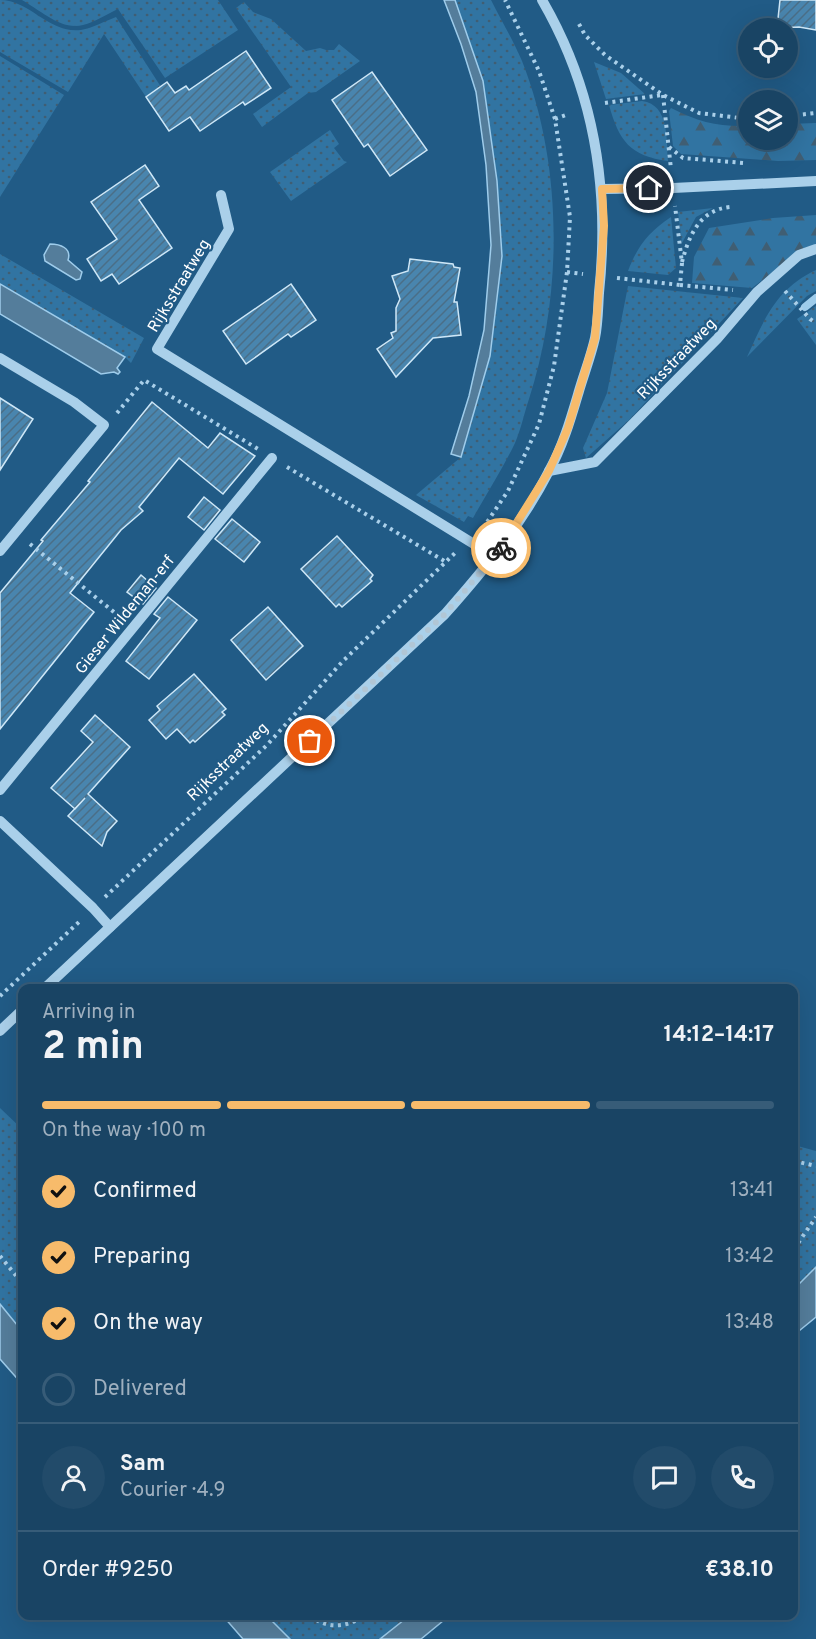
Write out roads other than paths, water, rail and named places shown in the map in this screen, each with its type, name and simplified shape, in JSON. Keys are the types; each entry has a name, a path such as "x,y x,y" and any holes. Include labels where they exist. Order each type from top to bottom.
{"street":[{"path":"49,984 437,622 495,557 549,471 568,428 595,338 604,226 597,152 587,108 561,32 542,0"},
{"path":"602,189 816,181"},
{"name":"Rijksstraatweg","path":"221,195 229,229 157,349 495,557"},
{"name":"Rijksstraatweg","path":"549,471 595,462 717,339 757,292 799,255 816,249"},
{"path":"0,357 74,402 104,425 0,551"},
{"name":"Gieser Wildeman-erf","path":"0,790 272,458"},
{"path":"0,530 13,535"},
{"path":"0,821 93,908 110,927"},
{"path":"0,1030 18,1014"}],"waterway":[{"path":"805,307 816,298"}]}
